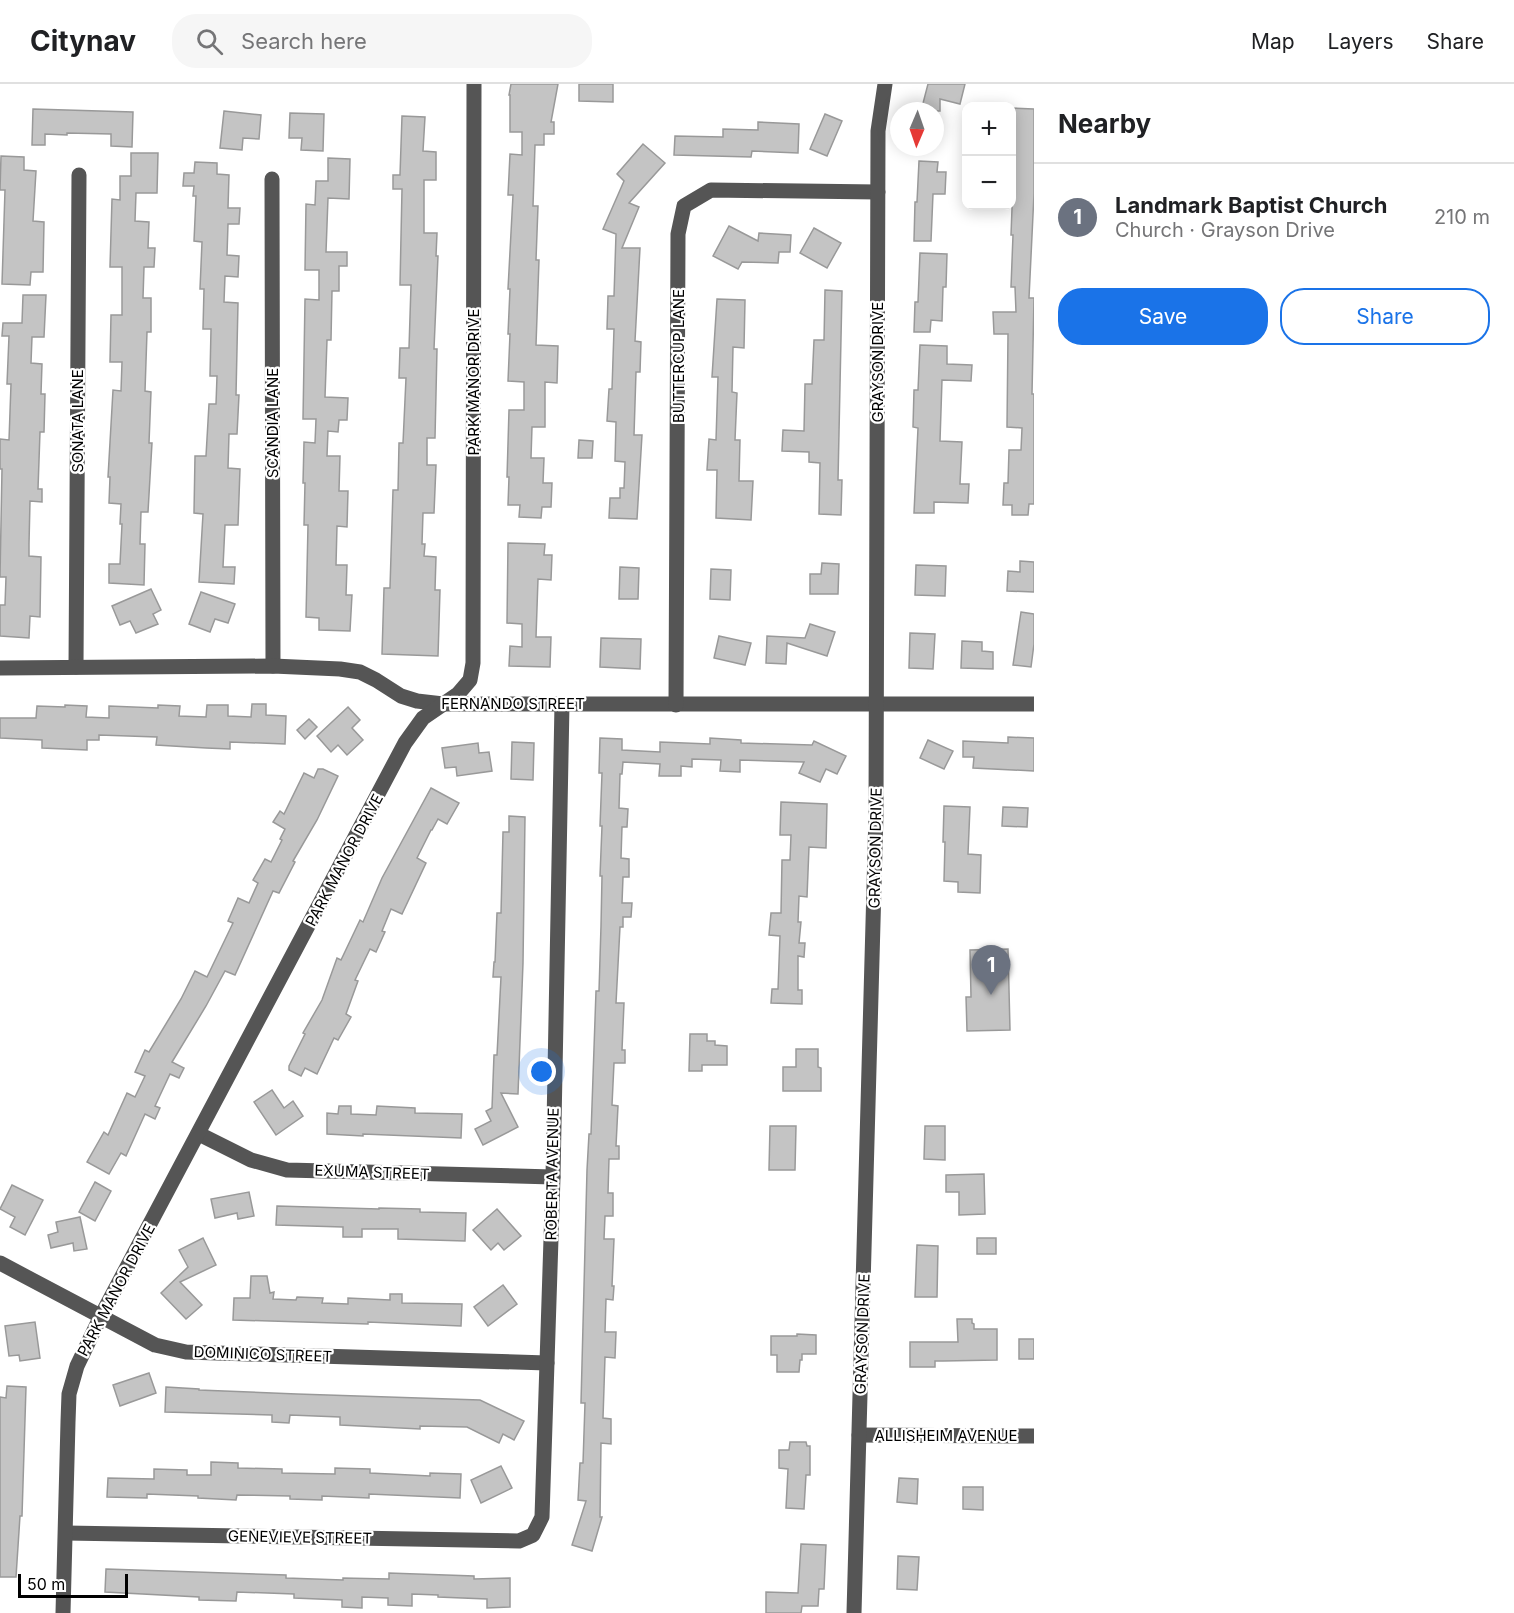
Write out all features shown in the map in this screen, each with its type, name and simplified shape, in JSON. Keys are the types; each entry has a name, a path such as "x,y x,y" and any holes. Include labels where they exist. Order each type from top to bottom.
{"street":[{"name":"PARK MANOR DRIVE","path":"63,1613 69,1394 77,1366 101,1316 405,743 423,718 458,694 470,680 473,663 474,84"},
{"name":"GRAYSON DRIVE","path":"854,1613 876,814 878,131 885,84"},
{"name":"SONATA LANE","path":"76,667 79,175"},
{"name":"SCANDIA LANE","path":"272,179 273,666"},
{"name":"BUTTERCUP LANE","path":"676,705 678,234 684,206 711,189 878,192"},
{"name":"FERNANDO STREET","path":"0,668 273,666 340,669 360,672 401,696 417,701 443,704 1034,704"},
{"name":"ROBERTA AVENUE","path":"533,1535 542,1517 553,1177 562,704"},
{"name":"EXUMA STREET","path":"199,1134 251,1160 287,1170 553,1177"},
{"name":"DOMINICO STREET","path":"0,1263 155,1345 186,1352 547,1364"},
{"name":"ALLISHEIM AVENUE","path":"859,1435 1034,1436"},
{"name":"GENEVIEVE STREET","path":"66,1533 519,1541 533,1535"}],"building":[{"path":"511,84 558,84 551,122 554,122 554,134 544,134 544,145 535,145 533,206 538,206 536,260 539,260 536,345 558,346 557,383 545,382 545,427 532,427 531,458 544,458 543,483 552,483 551,507 542,507 541,518 519,517 520,505 508,505 509,410 524,410 524,382 508,381 510,289 508,289 513,195 508,195 510,154 522,155 522,132 510,132"},
{"path":"579,84 613,84 613,102 579,101"},
{"path":"928,84 965,84 960,104 940,99 940,102 923,102"},
{"path":"1016,108 1034,109 1034,194 1029,298 1034,298 1032,394 1034,394 1034,504 1029,504 1028,515 1012,515 1012,505 1003,505 1004,483 1008,483 1009,450 1021,450 1022,428 1007,427 1008,334 994,334 993,312 1016,312 1015,287 1011,287 1013,235 1011,235 1012,210 1016,210"},
{"path":"33,109 133,112 132,147 111,146 111,134 67,133 67,135 45,134 45,145 32,145"},
{"path":"224,111 261,115 259,139 243,138 242,150 220,148"},
{"path":"290,113 324,114 323,151 301,150 302,138 289,138"},
{"path":"825,114 842,121 827,156 810,149"},
{"path":"402,116 425,117 423,151 436,152 436,180 424,180 424,233 437,233 434,349 437,349 435,438 427,438 427,465 436,465 434,513 423,513 422,544 425,544 424,556 436,557 435,590 440,590 438,656 382,654 384,588 390,588 393,490 398,490 399,443 403,443 406,378 399,378 400,348 409,348 411,285 400,285 402,189 393,189 393,175 400,175"},
{"path":"758,122 799,124 798,153 752,151 751,157 674,155 675,136 723,137 723,129 758,130"},
{"path":"643,144 665,163 629,203 639,207 622,248 640,248 635,341 641,342 640,372 636,372 634,435 642,435 637,519 609,518 610,498 620,498 620,488 624,488 625,462 615,461 616,422 607,421 609,389 612,389 614,329 607,329 608,296 614,296 616,234 603,229 624,181 617,174"},
{"path":"131,153 158,153 157,193 136,193 135,221 149,222 148,248 155,248 154,267 144,267 143,298 151,298 151,332 147,332 145,391 151,392 149,443 152,443 148,512 141,512 140,544 145,544 144,585 109,583 109,564 120,564 122,524 120,524 121,504 109,503 110,477 108,477 113,390 121,391 122,362 110,362 111,315 122,315 122,267 110,267 112,199 120,200 120,176 131,176"},
{"path":"1,156 24,157 24,170 36,171 33,221 44,222 43,272 31,272 30,285 2,284 5,190 0,190"},
{"path":"328,158 350,159 349,199 328,198 326,252 347,252 347,266 339,266 339,291 332,291 331,340 327,340 325,397 348,398 347,420 339,420 338,432 328,431 327,456 340,456 339,491 348,491 347,527 337,526 336,565 347,565 346,595 352,595 350,631 319,630 319,618 306,617 308,525 304,525 304,442 315,443 316,419 303,419 305,299 319,300 319,270 305,270 306,204 315,205 316,181 328,181"},
{"path":"919,161 938,162 937,172 946,172 945,194 933,194 931,241 914,241"},
{"path":"195,162 217,163 217,174 229,175 228,208 240,208 239,224 228,224 227,255 239,256 238,277 225,276 224,302 238,303 237,434 229,434 228,468 240,469 238,525 225,525 223,567 235,567 234,584 199,582 203,514 194,513 195,456 206,456 209,404 216,404 217,376 210,376 211,329 203,329 204,289 200,289 202,242 194,241 196,196 193,196 194,186 183,186 184,173 194,173"},
{"path":"729,226 758,241 759,233 791,235 790,252 779,252 778,263 742,262 738,269 713,256"},
{"path":"814,228 841,243 827,268 800,253"},
{"path":"920,253 947,254 942,321 931,320 930,332 914,332"},
{"path":"825,290 842,291 838,480 842,480 841,515 819,514 820,463 809,462 809,452 782,451 783,430 804,431 805,384 812,384 814,340 824,340"},
{"path":"23,295 46,295 44,337 32,337 31,363 42,364 41,394 45,394 44,432 40,432 38,489 42,489 42,502 30,501 29,544 29,556 41,557 40,617 30,616 29,638 0,636 0,605 5,605 6,577 0,577 2,469 0,469 0,439 9,440 11,384 7,384 9,336 2,336 3,323 22,323"},
{"path":"717,299 745,300 744,348 733,347 732,392 737,393 735,440 740,440 739,481 753,481 751,520 716,518 717,470 707,470 709,439 716,440 718,377 712,377"},
{"path":"920,345 947,346 947,364 972,365 971,381 942,380 940,441 962,442 960,484 969,484 968,503 934,502 934,513 914,513 918,428 913,427 914,390 918,390"},
{"path":"579,440 593,441 592,458 578,458"},
{"path":"508,543 545,544 544,555 552,555 551,580 538,579 536,637 551,637 550,667 509,666 510,646 522,647 522,624 507,623"},
{"path":"1020,561 1034,562 1034,592 1007,591 1008,571 1020,572"},
{"path":"822,563 839,564 838,594 810,594 810,574 821,574"},
{"path":"916,565 946,566 945,596 915,595"},
{"path":"620,567 639,568 638,599 619,599"},
{"path":"711,569 731,570 730,600 710,599"},
{"path":"151,589 161,610 153,614 158,624 136,633 130,621 120,625 112,606"},
{"path":"201,592 235,604 228,623 215,619 210,632 189,624"},
{"path":"1021,612 1034,614 1031,667 1013,665"},
{"path":"810,624 835,632 827,656 787,643 786,664 766,663 767,636 805,638"},
{"path":"910,633 935,634 933,669 909,668"},
{"path":"719,636 751,643 745,665 714,658"},
{"path":"601,638 641,639 640,669 600,667"},
{"path":"962,641 982,642 982,651 993,652 993,669 961,668"},
{"path":"252,704 266,704 266,715 286,716 285,744 230,742 230,749 206,748 156,745 157,737 99,735 99,740 87,740 87,750 42,748 42,740 0,738 0,718 36,718 37,706 87,706 86,717 109,718 109,706 158,708 158,705 180,706 179,716 206,717 207,705 228,705 228,716 251,717"},
{"path":"348,707 360,720 352,728 363,740 347,755 338,745 331,752 317,736"},
{"path":"309,719 317,727 305,739 297,730"},
{"path":"1008,737 1034,738 1034,771 973,768 974,757 963,757 963,741 1008,743"},
{"path":"600,738 622,739 622,750 660,752 660,742 710,744 710,738 741,740 741,743 812,745 814,741 846,756 837,774 826,769 820,782 799,773 804,762 740,760 740,772 720,771 721,760 692,759 692,767 681,766 681,776 659,776 660,764 623,762 622,774 620,774 619,808 628,809 627,827 622,827 621,858 629,859 629,877 623,877 622,903 632,903 631,917 623,917 623,927 620,927 616,1003 624,1003 622,1050 625,1050 625,1063 614,1063 612,1105 618,1106 616,1146 619,1146 619,1159 609,1159 608,1193 613,1193 613,1216 605,1216 604,1239 614,1239 613,1300 606,1299 605,1332 616,1332 615,1358 605,1357 603,1418 611,1419 611,1444 601,1443 600,1517 602,1517 592,1551 572,1545 586,1501 578,1500 580,1463 583,1463 585,1403 581,1403 587,1170 589,1134 591,1134 596,991 599,991 601,926 602,773 599,773"},
{"path":"928,740 953,751 944,769 920,758"},
{"path":"512,742 534,743 533,780 511,779"},
{"path":"478,743 479,753 489,752 492,771 457,776 456,767 445,768 442,748"},
{"path":"318,769 338,776 317,820 293,861 295,862 279,893 273,891 235,975 225,971 172,1062 184,1068 179,1078 170,1074 155,1106 160,1108 155,1119 145,1114 126,1156 121,1153 109,1174 87,1162 104,1132 108,1135 127,1093 135,1097 145,1076 135,1072 145,1050 149,1052 195,971 207,977 233,923 228,921 238,898 249,903 258,883 253,880 265,859 271,862 282,840 280,839 285,829 273,822 280,811 284,814 304,773 314,778"},
{"path":"431,788 459,803 447,824 438,819 431,830 417,858 426,863 402,914 391,909 382,931 385,932 376,952 370,949 355,980 358,981 346,1014 351,1017 338,1040 334,1038 317,1074 305,1068 301,1076 289,1070 289,1066 305,1034 303,1033 322,1000 337,958 341,960 360,920 363,922 382,878"},
{"path":"781,802 827,804 826,848 809,847 807,897 799,896 798,922 801,922 799,943 805,943 804,957 798,956 798,990 802,990 802,1004 771,1003 772,989 778,989 780,936 769,935 771,913 781,913 782,860 790,860 791,835 780,835"},
{"path":"944,806 970,807 968,854 981,855 980,893 958,892 958,882 944,881"},
{"path":"1003,807 1028,808 1027,827 1002,826"},
{"path":"509,816 525,817 523,963 518,1094 501,1093 518,1127 483,1145 475,1129 491,1121 486,1111 492,1108 501,977 493,977 497,913 501,913 503,832 509,832"},
{"path":"1008,949 1010,1030 967,1031 966,997 971,997 970,950"},
{"path":"690,1034 707,1034 707,1041 715,1041 715,1045 727,1046 727,1065 702,1065 702,1071 689,1071"},
{"path":"796,1049 818,1049 821,1091 783,1091 783,1067 796,1067"},
{"path":"272,1090 284,1108 293,1101 303,1116 276,1135 254,1102"},
{"path":"339,1106 351,1106 351,1114 376,1115 377,1106 415,1108 415,1113 462,1114 461,1138 327,1134 327,1113 338,1114"},
{"path":"770,1126 796,1126 795,1170 769,1170"},
{"path":"925,1126 945,1126 945,1160 924,1159"},
{"path":"984,1174 985,1214 959,1215 959,1192 946,1192 946,1175"},
{"path":"95,1182 111,1191 95,1221 79,1212"},
{"path":"12,1185 43,1200 25,1235 10,1227 15,1217 0,1209"},
{"path":"249,1192 254,1216 238,1219 237,1213 215,1218 211,1199"},
{"path":"277,1206 420,1209 420,1212 466,1213 465,1241 398,1239 398,1229 362,1229 362,1237 343,1237 343,1227 276,1225"},
{"path":"497,1209 521,1236 504,1250 498,1243 491,1250 473,1230"},
{"path":"80,1217 87,1249 74,1251 73,1243 51,1248 48,1235 58,1232 56,1222"},
{"path":"203,1238 216,1265 180,1282 202,1305 186,1319 161,1293 188,1267 179,1250"},
{"path":"977,1238 996,1238 996,1254 977,1254"},
{"path":"917,1245 938,1246 937,1297 915,1297"},
{"path":"251,1276 267,1276 270,1293 274,1292 273,1299 323,1298 322,1303 348,1304 348,1298 390,1300 390,1294 402,1294 402,1303 462,1304 461,1326 233,1320 234,1298 250,1298"},
{"path":"503,1285 517,1304 488,1326 474,1307"},
{"path":"957,1319 972,1319 974,1329 997,1329 997,1360 935,1361 935,1367 910,1367 910,1342 958,1342"},
{"path":"35,1322 40,1358 20,1361 19,1355 9,1356 5,1326"},
{"path":"797,1334 816,1335 816,1354 802,1354 799,1372 777,1372 777,1355 771,1355 771,1336 797,1336"},
{"path":"1019,1339 1034,1339 1034,1359 1019,1359"},
{"path":"149,1373 156,1393 120,1406 113,1385"},
{"path":"7,1386 26,1387 22,1516 20,1516 16,1577 0,1577 0,1397 6,1398"},
{"path":"166,1387 480,1400 524,1421 514,1440 503,1434 499,1443 467,1427 420,1426 420,1429 340,1425 340,1417 290,1415 289,1423 272,1422 272,1415 165,1412"},
{"path":"790,1442 806,1442 807,1446 810,1446 810,1475 806,1475 804,1509 786,1508 788,1469 779,1468 779,1450 789,1450"},
{"path":"211,1462 238,1463 238,1468 282,1469 282,1473 335,1474 335,1468 370,1469 370,1473 430,1476 430,1473 461,1474 460,1498 369,1494 369,1498 322,1496 322,1500 290,1499 290,1496 237,1495 236,1500 147,1494 147,1498 107,1497 108,1478 154,1479 154,1469 187,1470 187,1475 211,1475"},
{"path":"501,1466 512,1488 481,1503 471,1480"},
{"path":"899,1478 918,1479 917,1504 897,1502"},
{"path":"963,1487 983,1487 983,1510 963,1509"},
{"path":"801,1544 826,1545 824,1589 819,1589 818,1606 802,1606 801,1613 766,1613 766,1592 798,1593"},
{"path":"898,1556 919,1557 917,1590 897,1589"},
{"path":"106,1569 286,1575 286,1578 343,1580 343,1578 389,1579 389,1573 474,1576 474,1579 510,1578 510,1607 487,1608 487,1599 412,1594 412,1606 388,1605 388,1598 362,1597 362,1608 342,1607 342,1600 294,1598 294,1594 237,1592 236,1601 105,1592"}],"place":[{"name":"Landmark Baptist Church","path":"991,995"}]}
